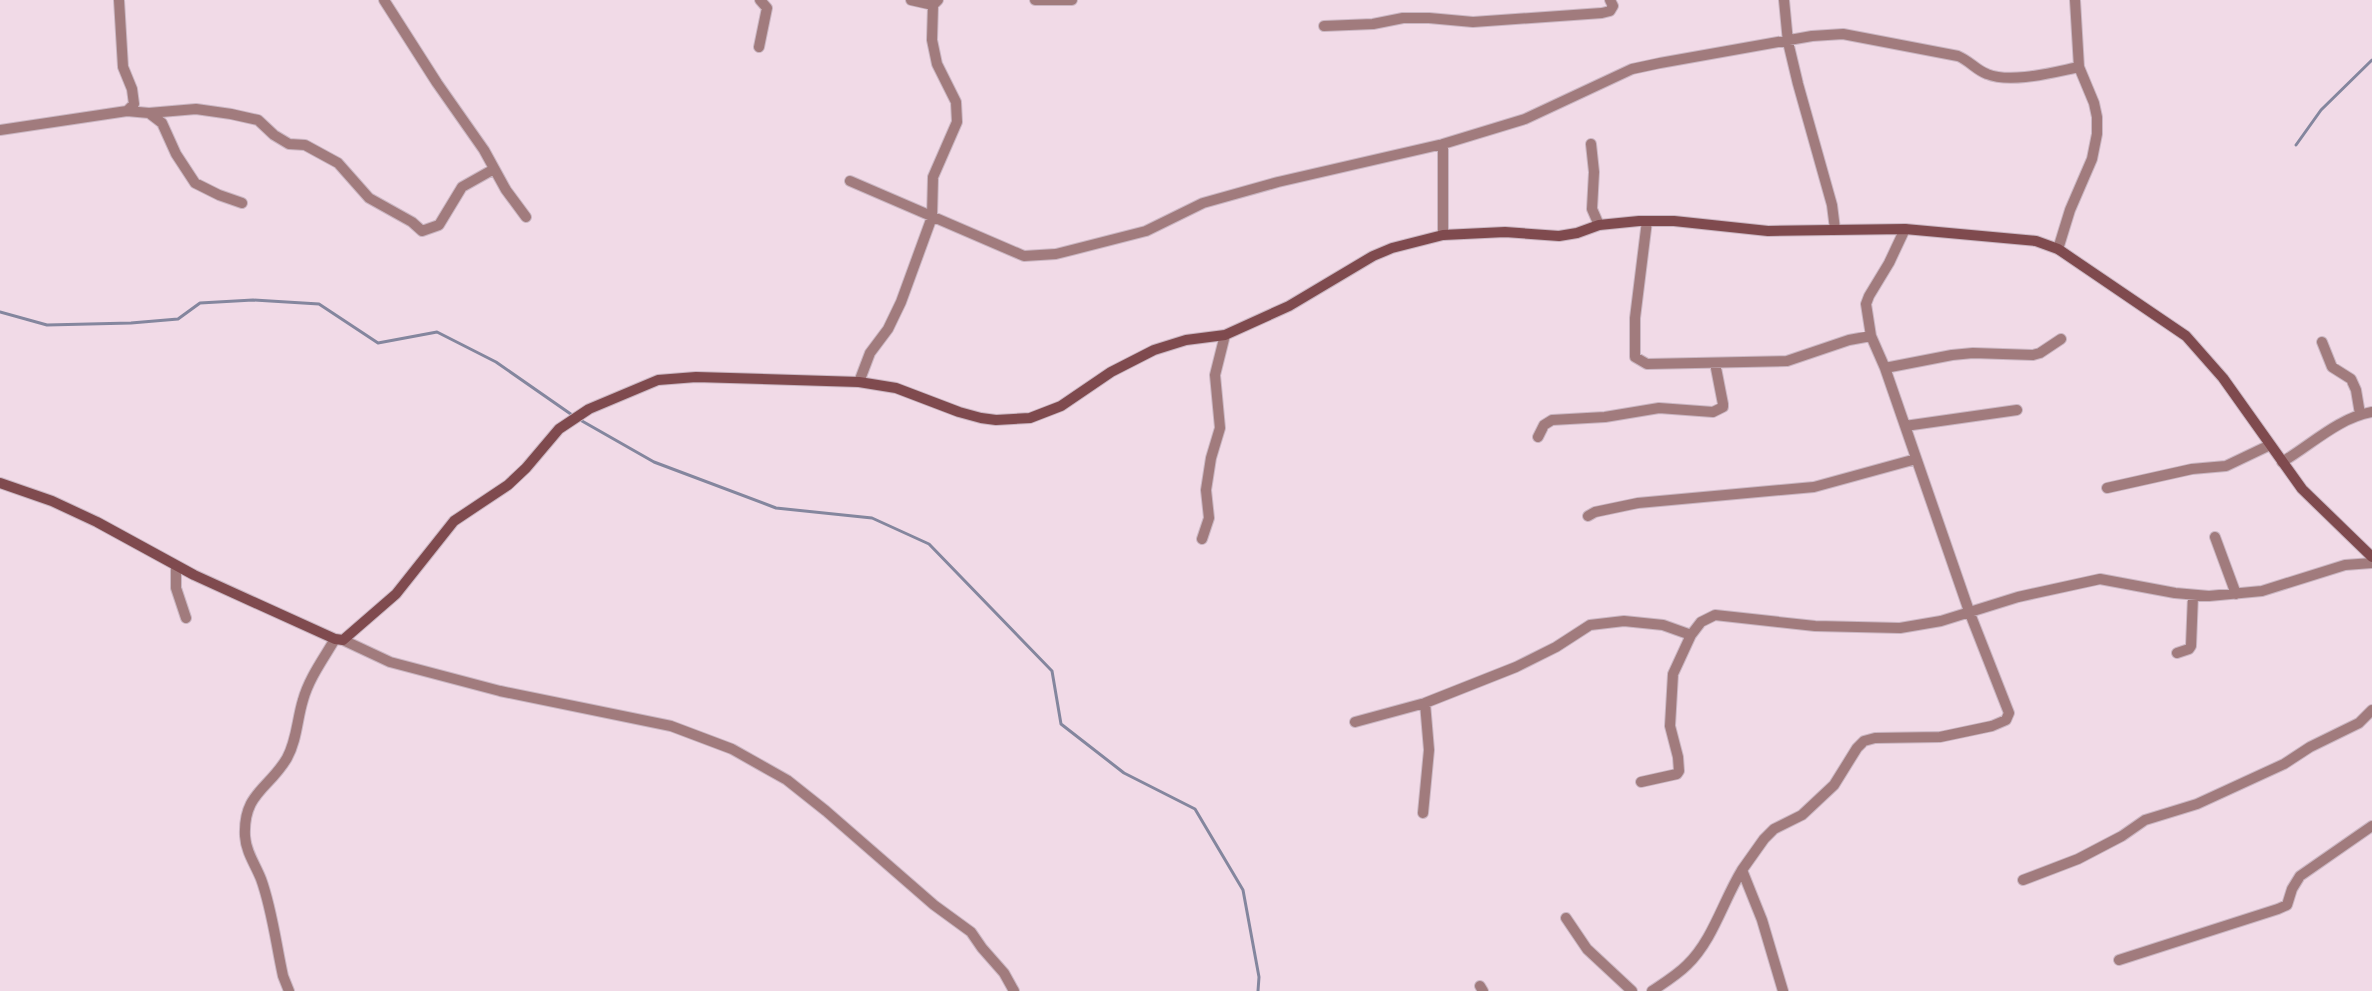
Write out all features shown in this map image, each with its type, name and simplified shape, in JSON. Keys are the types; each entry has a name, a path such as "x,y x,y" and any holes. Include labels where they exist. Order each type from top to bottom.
{"street":[{"path":"119,0 123,67 132,90 134,104 127,111"},
{"path":"384,0 437,83 484,150 506,190 526,217"},
{"path":"759,47 767,8 760,0"},
{"path":"859,382 870,353 888,329 901,302 932,217 933,178 957,122 956,102 937,64 932,40 934,2 911,0"},
{"path":"1034,0 1072,0"},
{"path":"1324,26 1372,24 1403,18 1473,22 1602,13 1610,11 1613,6 1610,0"},
{"path":"1784,0 1788,42 1804,111 1832,205 1836,229"},
{"path":"2058,249 2070,210 2092,160 2097,134 2097,118 2094,103 2079,67 2075,0"},
{"path":"850,181 1024,256 1056,254 1146,231 1203,203 1278,182 1443,144 1525,119 1632,69 1788,42 1812,36 1843,34 1958,56 1969,60 1986,74 1996,76 2031,76 2079,67"},
{"path":"0,130 127,111 149,113 196,109 258,120 274,135 289,144 304,145 338,163 370,198 412,222 422,231 439,225 462,187 494,169"},
{"path":"149,113 162,123 176,154 195,183 219,195 242,203"},
{"path":"1443,144 1443,235"},
{"path":"1591,144 1594,172 1592,209 1599,224"},
{"path":"1647,221 1636,309 1635,357 1647,364 1786,361 1850,340 1870,336"},
{"path":"289,991 283,976 261,880 246,846 246,822 248,810 256,795 280,769 288,757 298,728 303,699 339,639 396,594 454,521 508,485 526,468 559,429 589,409 664,378 696,377 859,382 896,388 981,418 996,420 1030,418 1061,406 1111,372 1154,350 1186,340 1225,335 1290,306 1373,256 1392,248 1443,235 1505,232 1559,236 1577,233 1599,224 1674,221 1768,231 1905,229 2036,241 2058,249 2186,336 2223,378 2308,496 2372,557"},
{"path":"1652,991 1688,965 1716,924 1731,888 1764,838 1774,829 1802,815 1834,784 1856,748 1864,741 1875,738 1940,737 1992,726 2006,720 2009,713 1969,611 1885,368 1870,336 1866,313 1868,296 1889,263 1905,229"},
{"path":"1202,539 1209,518 1206,490 1211,458 1220,428 1215,375 1225,335"},
{"path":"1885,368 1952,355 1973,353 2033,355 2040,353 2060,339"},
{"path":"2322,342 2332,367 2351,379 2356,390 2360,414"},
{"path":"1538,437 1544,425 1552,420 1605,417 1659,408 1713,412 1719,410 1723,404 1715,363"},
{"path":"1905,426 2017,410"},
{"path":"2282,462 2337,426 2360,414 2372,412"},
{"path":"2107,488 2192,469 2226,466 2270,445"},
{"path":"1588,516 1595,512 1638,503 1814,487 1916,458"},
{"path":"0,483 52,501 97,522 176,566 390,662 500,691 671,726 732,749 787,780 826,811 934,905 971,932 1004,973 1014,991"},
{"path":"2215,537 2236,594"},
{"path":"1640,782 1677,774 1679,771 1678,758 1670,726 1673,674 1691,635 1701,622 1714,615 1815,626 1900,628 1941,621 2018,597 2100,579 2209,596 2274,588 2345,565 2372,563"},
{"path":"176,566 176,588 186,618"},
{"path":"2177,653 2189,650 2191,646 2193,595"},
{"path":"1355,722 1426,703 1516,667 1556,647 1590,625 1624,621 1663,625 1691,635"},
{"path":"1423,813 1429,750 1426,703"},
{"path":"2023,880 2078,860 2122,836 2145,820 2197,804 2284,764 2310,747 2359,723 2372,710"},
{"path":"2119,960 2165,944 2208,933 2282,907 2287,904 2292,889 2300,876 2372,826"},
{"path":"1742,870 1762,920 1783,991"},
{"path":"1566,918 1587,949 1632,991"}],"waterway":[{"path":"2296,145 2321,110 2372,60"},
{"path":"0,312 47,325 131,323 178,319 200,303 253,300 319,304 378,343 437,332 496,362 575,417 654,462 776,508 872,518 929,544 1052,671 1061,724 1124,773 1195,809 1243,890 1259,977 1258,991"}]}
